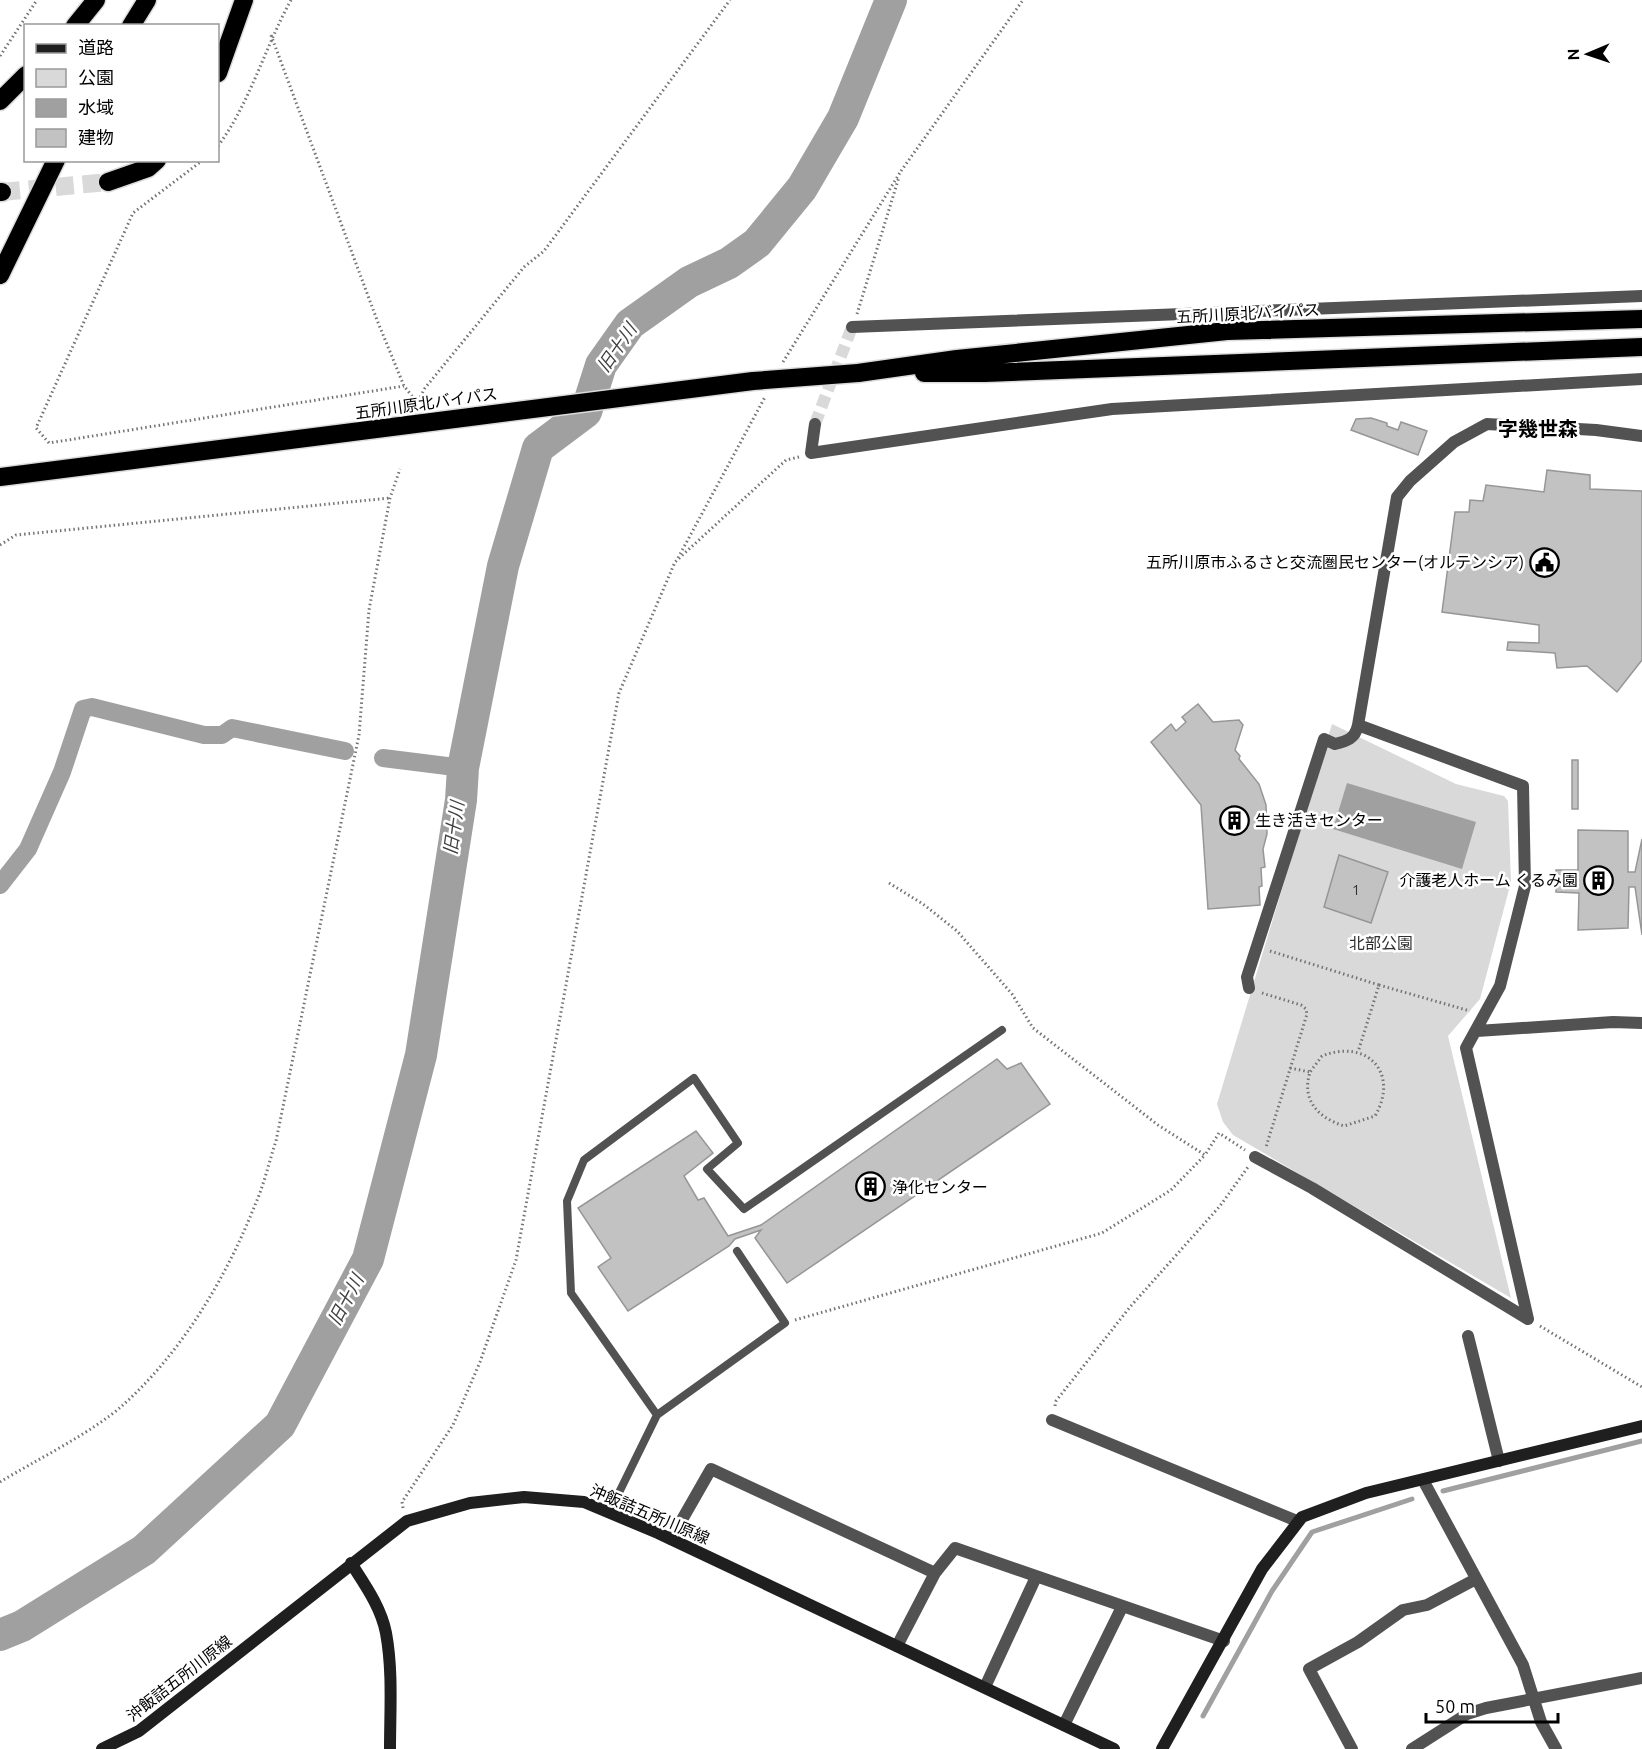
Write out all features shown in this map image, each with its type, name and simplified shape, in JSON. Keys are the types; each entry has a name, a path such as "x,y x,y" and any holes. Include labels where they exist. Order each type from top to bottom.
{"highway":[{"path":"77,24 96,0"},
{"path":"132,24 147,0"},
{"path":"219,70 244,0"},
{"path":"0,101 24,77"},
{"path":"0,275 55,162"},
{"path":"108,182 148,168 155,162"},
{"name":"五所川原北バイパス","path":"0,477 753,381 858,373 957,359 1227,331 1642,319"},
{"name":"五所川原北バイパス","path":"858,373 985,373 1642,347"}],"main road":[{"path":"1162,1749 1262,1569 1297,1521 1366,1493 1642,1426"},
{"name":"沖飯詰五所川原線","path":"102,1749 139,1731 407,1521 470,1503 524,1497 584,1502 671,1539 1114,1749"},
{"path":"351,1563 375,1601 386,1632 390,1749"}],"street":[{"path":"852,327 1642,296"},
{"path":"815,424 811,453 1112,409 1642,379"},
{"path":"1249,988 1247,977 1324,739 1335,744 1350,740 1356,733 1397,497 1410,481 1454,442 1487,424 1596,430 1642,436"},
{"path":"1358,725 1523,786 1525,886 1500,986 1466,1048 1528,1319"},
{"path":"1477,1030 1613,1022 1642,1023"},
{"path":"1257,1159 1528,1319"},
{"path":"1468,1336 1499,1461"},
{"path":"1052,1420 1297,1521"},
{"path":"671,1539 711,1469 936,1573"},
{"path":"1423,1480 1523,1665 1541,1722 1556,1749"},
{"path":"897,1646 936,1573 955,1548 1224,1641"},
{"path":"985,1687 1036,1577"},
{"path":"1352,1749 1309,1669 1358,1642 1403,1610 1427,1605 1476,1579"},
{"path":"1064,1725 1122,1607"},
{"path":"1412,1749 1467,1714 1533,1698 1642,1678"}],"lane":[{"path":"657,1415 571,1293 567,1201 584,1160 694,1078 738,1143 707,1169 744,1209 1002,1030"},
{"path":"609,1513 657,1415 785,1323 737,1251"}],"path":[{"path":"0,56 37,0"},
{"path":"219,145 229,131 272,35 291,0"},
{"path":"272,35 404,386 412,396 416,407 432,378 524,267 544,251 730,0"},
{"path":"852,327 901,171 1023,0"},
{"path":"200,162 133,213 36,428 49,443 404,386"},
{"path":"407,1521 402,1502 453,1425 480,1362 516,1260 618,693 675,562 786,460 811,453"},
{"path":"0,1482 122,1406 151,1377 181,1342 223,1271 255,1205 276,1141 359,735 369,610 390,498 400,469"},
{"path":"0,545 16,535 390,498"},
{"path":"889,884 923,904 957,930 1012,994 1032,1028 1158,1125 1205,1155"},
{"path":"1257,946 1379,985 1484,1015"},
{"path":"1358,1052 1379,985"},
{"path":"1052,1420 1056,1401 1062,1393 1130,1307 1220,1206 1257,1159 1290,1068 1306,1009 1249,988"},
{"path":"1352,1050 1370,1057 1384,1080 1384,1097 1375,1116 1344,1126 1316,1112 1311,1104 1308,1091 1310,1072 1322,1056 1332,1052 1352,1050"},
{"path":"1290,1068 1310,1072"},
{"path":"785,1323 1102,1233 1171,1190 1205,1155 1219,1133 1257,1159"},
{"path":"1528,1319 1642,1387"}],"green space":[{"name":"北部公園","path":"1332,724 1456,784 1504,796 1508,801 1511,882 1480,999 1448,1036 1511,1298 1233,1135 1223,1122 1217,1104"}],"water":[{"path":"1347,783 1476,822 1462,869 1333,829"}],"building":[{"path":"1371,418 1387,423 1387,426 1398,430 1401,422 1427,431 1418,455 1351,430 1356,419"},
{"name":"五所川原市ふるさと交流圏民センター(オルテンシア)","path":"1547,470 1590,475 1590,489 1642,491 1642,660 1617,692 1587,666 1557,668 1555,653 1507,650 1508,642 1539,643 1539,625 1442,612 1455,512 1469,512 1470,500 1483,501 1486,485 1544,492"},
{"name":"生き活きセンター","path":"1198,704 1213,722 1239,720 1243,725 1235,750 1240,756 1239,759 1259,784 1266,805 1267,834 1263,849 1265,867 1261,868 1262,886 1259,887 1260,905 1208,909 1201,805 1151,742 1171,724 1176,731 1186,722 1182,717"},
{"path":"1572,760 1578,760 1578,809 1572,809"},
{"name":"介護老人ホーム くるみ園","path":"1578,830 1628,831 1628,872 1635,872 1642,839 1642,935 1635,887 1629,887 1628,928 1578,930 1579,893 1556,892 1556,870 1578,870"},
{"path":"1339,855 1388,872 1371,923 1324,907"},
{"name":"浄化センター","path":"997,1059 1007,1069 1021,1063 1050,1104 787,1283 755,1238 761,1230 735,1239 729,1246 628,1311 598,1267 611,1258 578,1208 696,1131 713,1153 684,1176 698,1200 704,1198 728,1236 761,1225"}],"waterway":[{"name":"旧十川","path":"0,1635 22,1626 144,1550 280,1425 368,1259 421,1055 461,800 463,768 503,566 538,448 586,412 601,365 630,324 689,282 729,263 757,243 802,188 843,118 891,0"},
{"path":"0,885 28,849 62,772 83,709 92,707 204,735 222,735 232,728 345,751"},
{"path":"383,758 463,768"},
{"path":"1443,1491 1642,1441"},
{"path":"1203,1716 1272,1591 1312,1532 1412,1499"}],"tunnel":[{"path":"2,192 108,182"},
{"path":"815,424 852,327"}],"place":[{"name":"五所川原市ふるさと交流圏民センター(オルテンシア)","path":"1545,562"},
{"name":"生き活きセンター","path":"1234,820"},
{"name":"介護老人ホーム くるみ園","path":"1599,880"},
{"name":"浄化センター","path":"871,1187"}],"district":[{"name":"字幾世森","path":"1538,429"}]}
